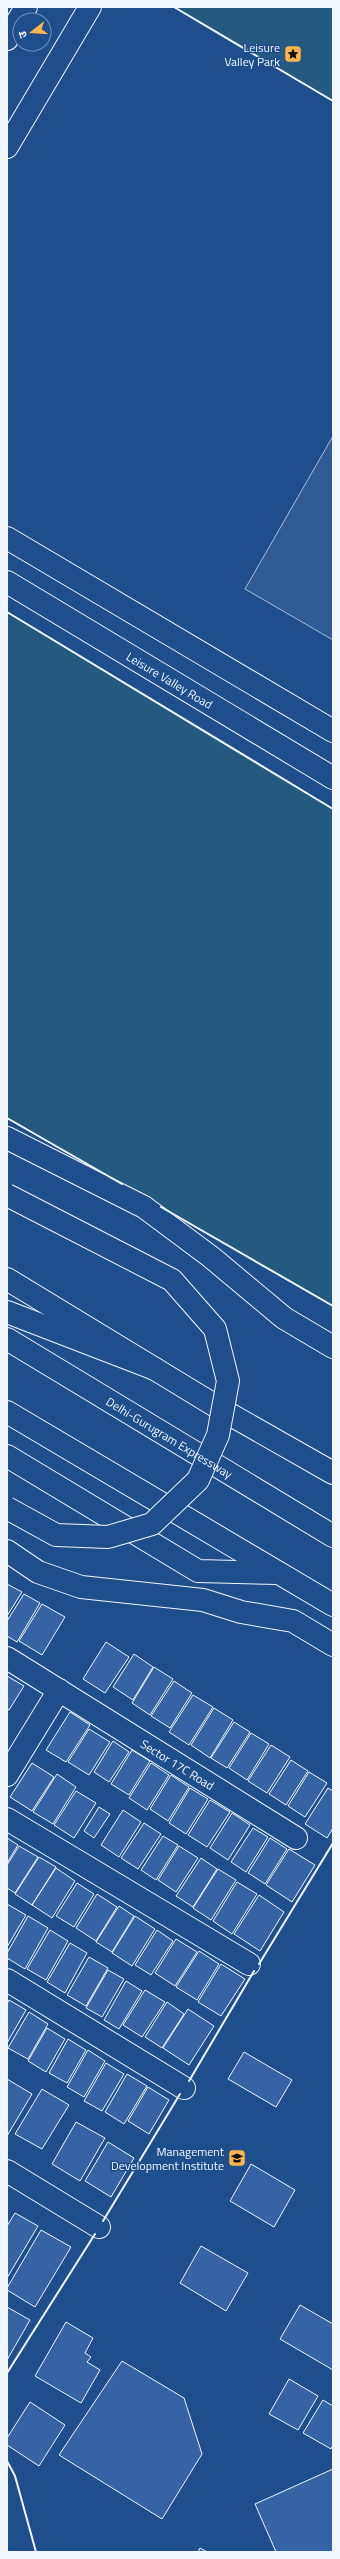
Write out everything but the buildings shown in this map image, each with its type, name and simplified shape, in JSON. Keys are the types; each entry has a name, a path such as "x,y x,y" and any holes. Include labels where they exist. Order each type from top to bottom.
{"main road":[{"path":"7,39 26,7"},
{"path":"7,147 90,7"},
{"path":"7,538 333,731"},
{"name":"Leisure Valley Road","path":"7,582 333,778"},
{"path":"7,1138 144,1208 211,1257 284,1318 333,1347"},
{"path":"7,1195 172,1280 214,1329 228,1381 218,1435 198,1480 152,1524 108,1537 56,1536 7,1508"},
{"path":"7,1279 154,1369 324,1460 333,1473"},
{"path":"7,1312 154,1369"},
{"name":"Delhi-Gurugram Expressway","path":"7,1339 333,1536"},
{"path":"7,1412 333,1606"},
{"path":"7,1456 198,1571 278,1573"},
{"path":"7,1551 38,1572 82,1587 203,1600 241,1612 293,1621 333,1645"},
{"name":"Sector 17C Road","path":"7,1658 296,1838"},
{"path":"7,1775 59,1690"},
{"path":"7,1819 249,1964"},
{"path":"7,1980 184,2088"},
{"path":"7,2171 99,2227"}],"shaded area":[{"name":"Leisure Valley Park","path":"174,7 333,7 333,101"},
{"path":"333,436 333,640 245,589"},
{"path":"7,612 333,809 333,1306 7,1118"}],"wall":[{"path":"174,7 333,101"},
{"path":"7,612 333,809"},
{"path":"7,1118 122,1184"},
{"path":"161,1207 333,1306"},
{"path":"259,1964 333,1843"},
{"path":"189,2081 254,1971"},
{"path":"103,2221 180,2094"},
{"path":"7,2373 95,2234"},
{"path":"7,2461 15,2476 36,2552"}],"place":[{"name":"Leisure Valley Park","path":"293,54"},
{"name":"Management Development Institute","path":"237,2158"}]}
